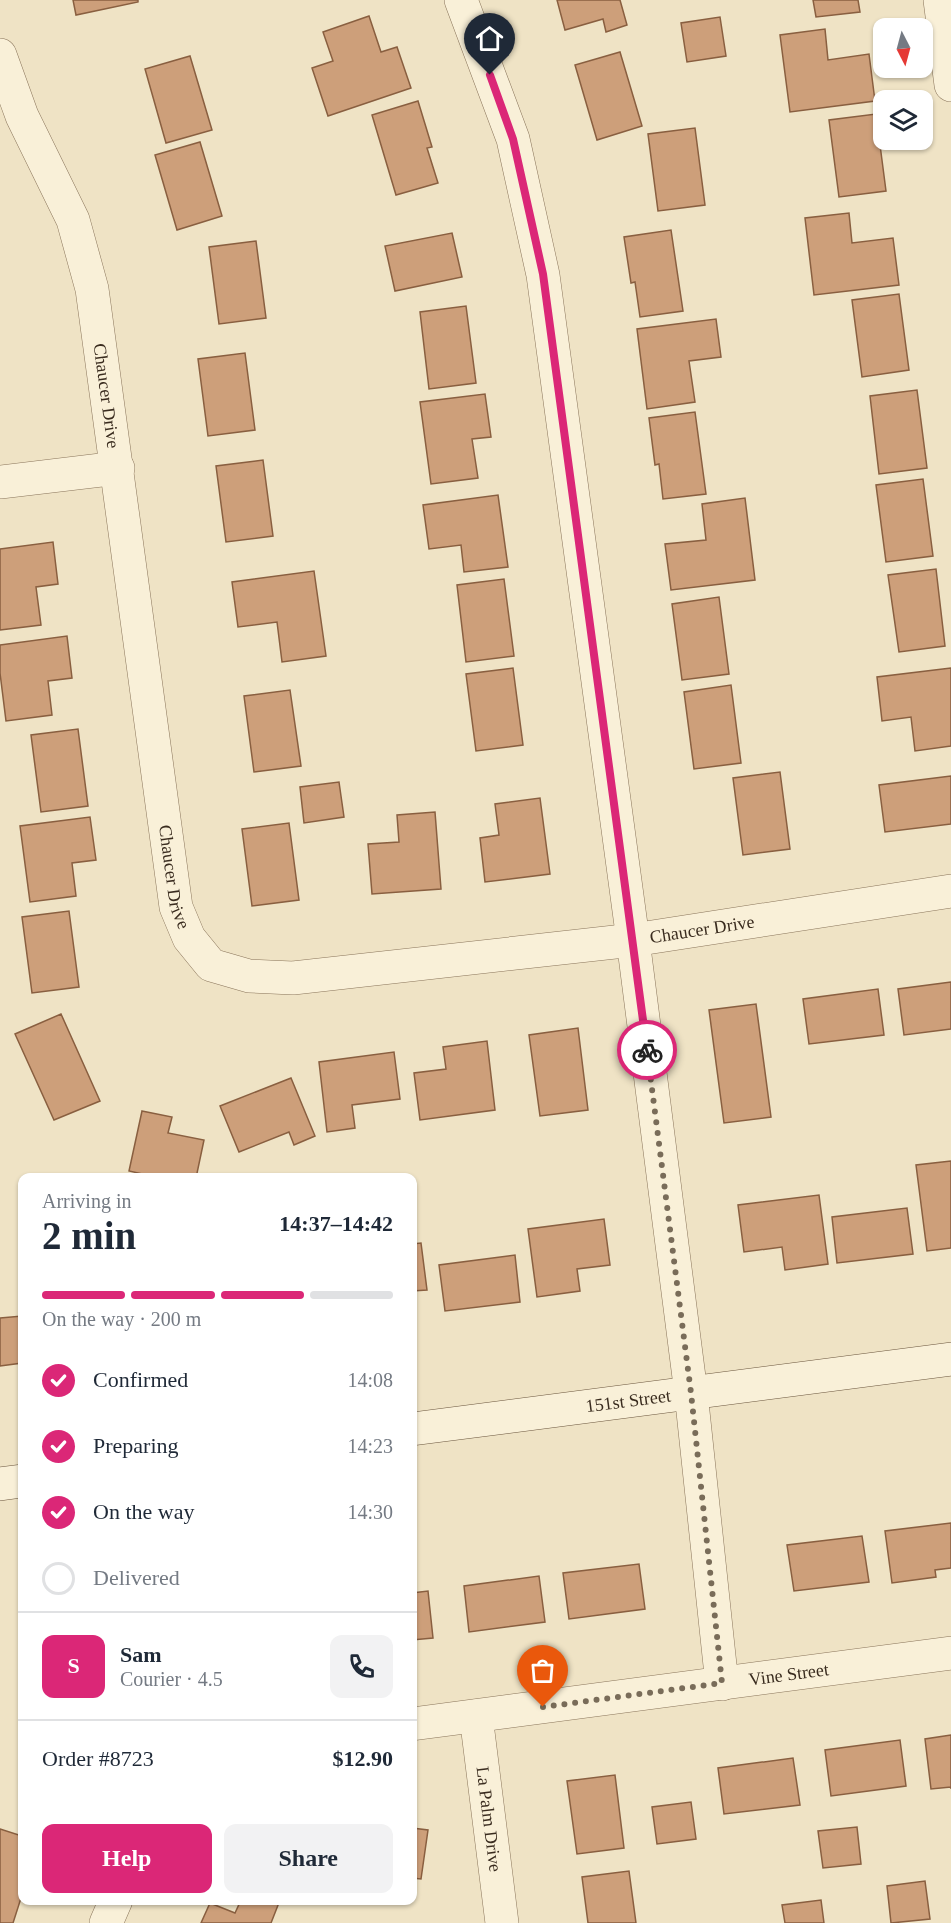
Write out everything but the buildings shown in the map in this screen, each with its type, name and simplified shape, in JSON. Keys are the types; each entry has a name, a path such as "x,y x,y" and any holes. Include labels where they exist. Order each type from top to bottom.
{"street":[{"path":"461,0 513,139 543,274 633,940 691,1393 722,1683"},
{"path":"940,0 951,85"},
{"name":"Chaucer Drive","path":"0,55 22,117 73,220 92,289 176,907 189,938 210,965 249,976 293,978 633,940 951,891"},
{"path":"0,482 118,468"},
{"name":"151st Street","path":"417,1429 951,1359"},
{"path":"0,1484 18,1482"},
{"name":"Vine Street","path":"417,1723 951,1653"},
{"name":"La Palm Drive","path":"476,1716 502,1923"},
{"path":"106,1923 114,1905"}],"way so far":[{"path":"543,1707 722,1683 691,1393 647,1050"}],"route":[{"path":"490,75 513,139 543,274 647,1050"}]}
